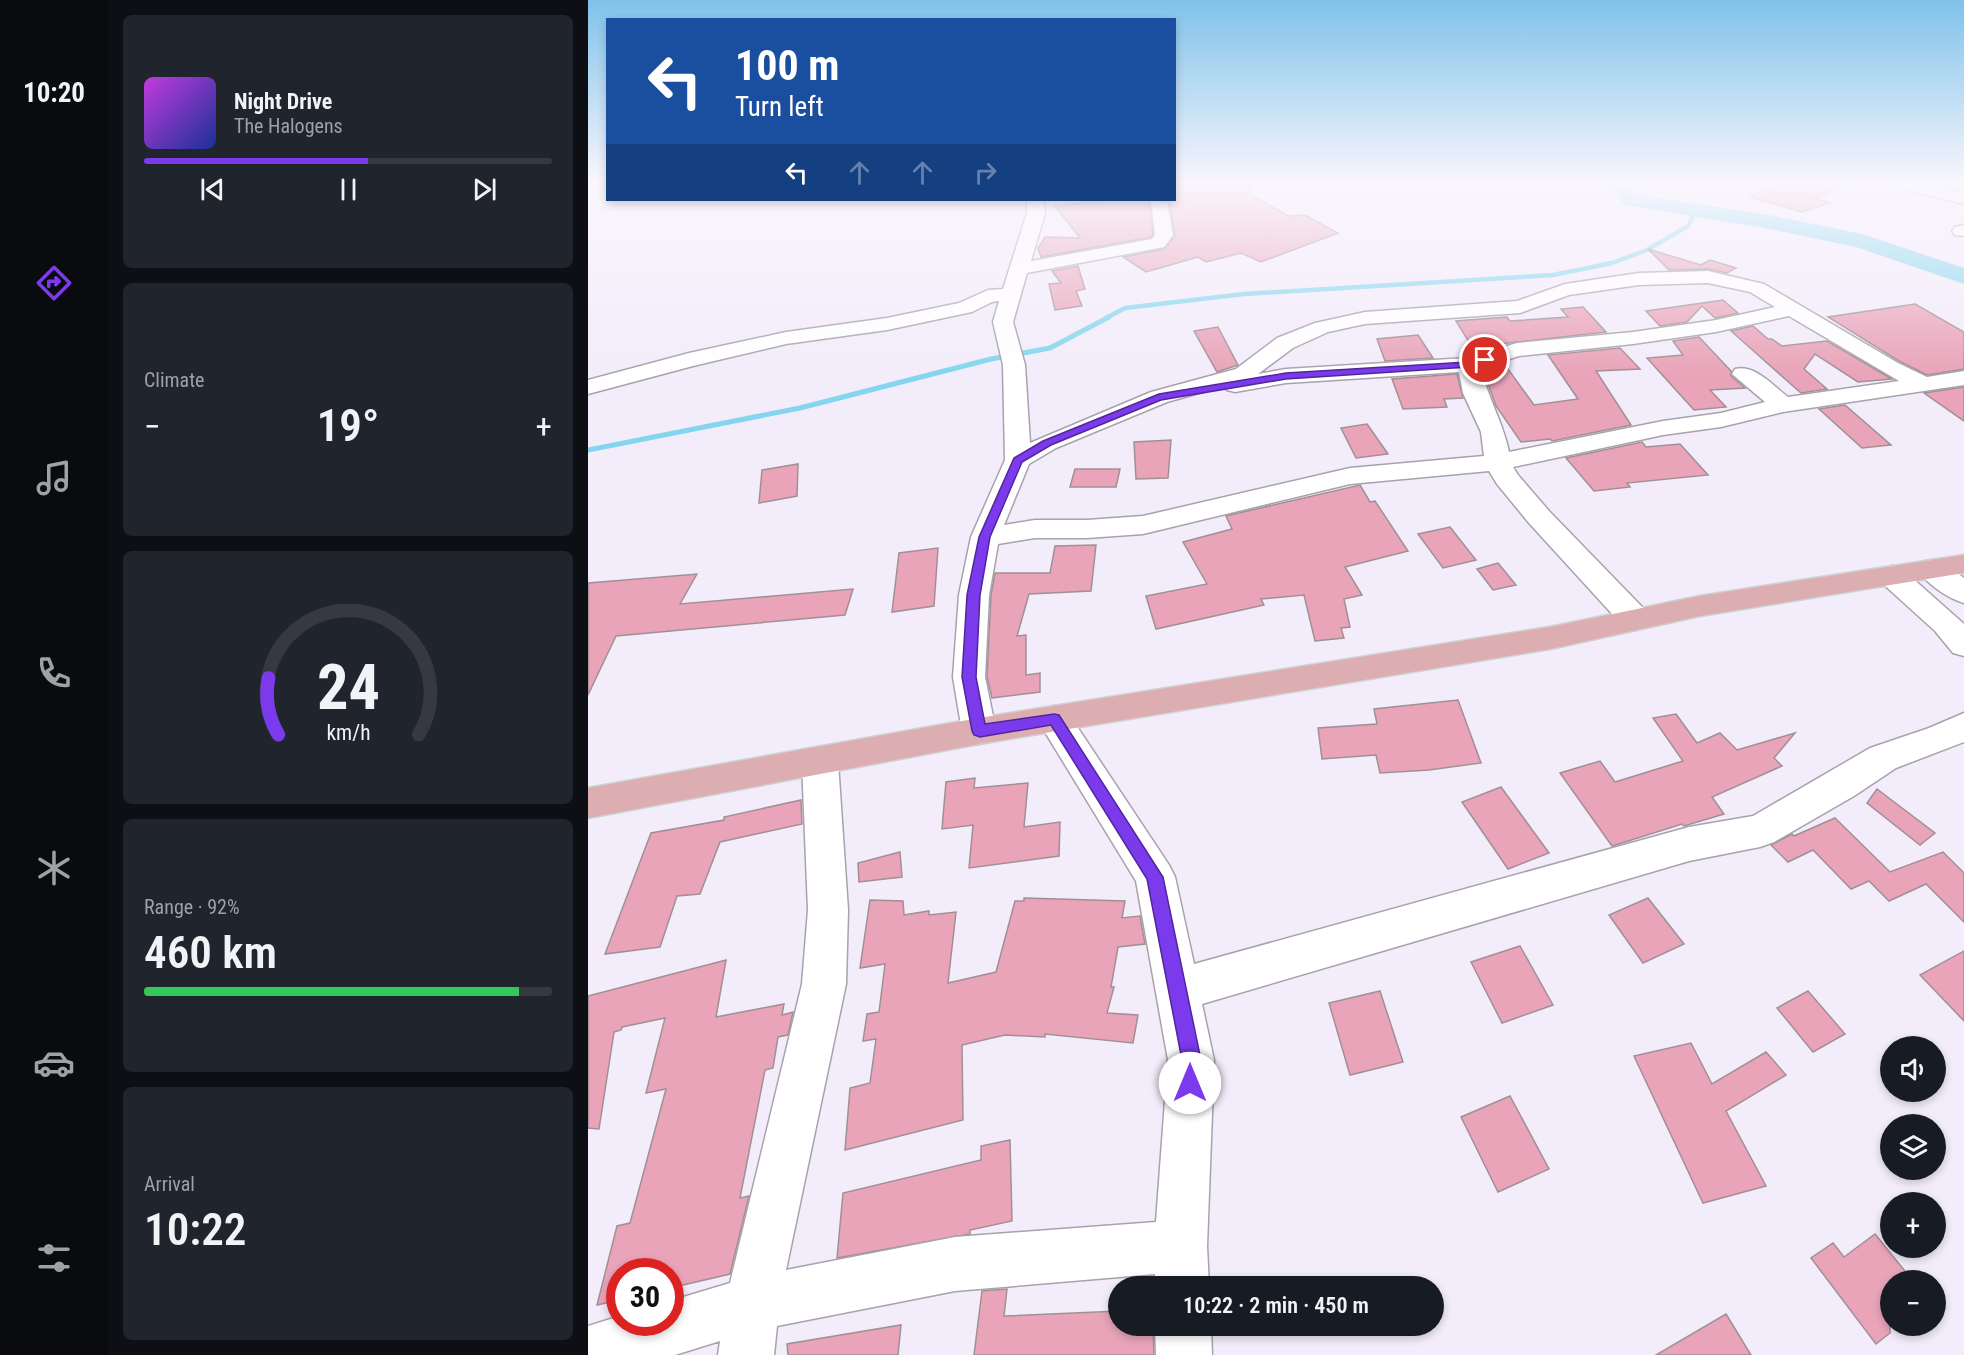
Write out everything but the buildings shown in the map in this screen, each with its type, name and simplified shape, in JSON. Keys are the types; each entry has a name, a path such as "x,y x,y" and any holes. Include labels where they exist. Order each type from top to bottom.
{"main road":[{"path":"589,805 980,731 1550,638 1635,619 1964,564"}],"street":[{"path":"980,731 969,677 974,595 985,537 1018,460 1014,365 1003,322 1025,247"},
{"path":"1018,269 1135,247"},
{"path":"1018,460 1047,443 1159,397 1244,374 1285,343 1322,327 1365,318 1520,307 1579,287 1639,279 1708,277 1756,288 1890,368 1922,383"},
{"path":"588,387 689,360 786,338 887,324 965,308 988,296 1010,295"},
{"path":"1159,397 1286,376 1469,364 1517,350 1716,326 1794,309"},
{"path":"1469,364 1475,393 1493,432 1498,462 1506,478 1635,619"},
{"path":"1743,374 1783,405"},
{"path":"985,537 1035,529 1087,530 1143,525 1350,476 1498,462 1663,428 1721,420 1783,405 1964,378"},
{"path":"1932,569 1964,593"},
{"path":"1892,576 1946,623 1964,645"},
{"path":"588,1354 749,1330 955,1264 1181,1266 1191,1060 1155,877 1054,719"},
{"path":"1178,990 1689,844 1760,831 1883,758 1941,738 1964,726"},
{"path":"749,1330 824,984 828,910 820,762"},
{"path":"1183,1336 1184,1355"}],"waterway":[{"path":"1106,318 1125,308 1244,294 1553,275 1612,263 1652,247"},
{"path":"1880,247 1964,276"},
{"path":"588,450 800,408 991,359 1050,348 1109,317"}],"route":[{"path":"1190,1083 1191,1060 1155,877 1054,719 980,731 969,677 974,595 985,537 1018,460 1047,443 1159,397 1286,376 1469,364 1485,360"}]}
